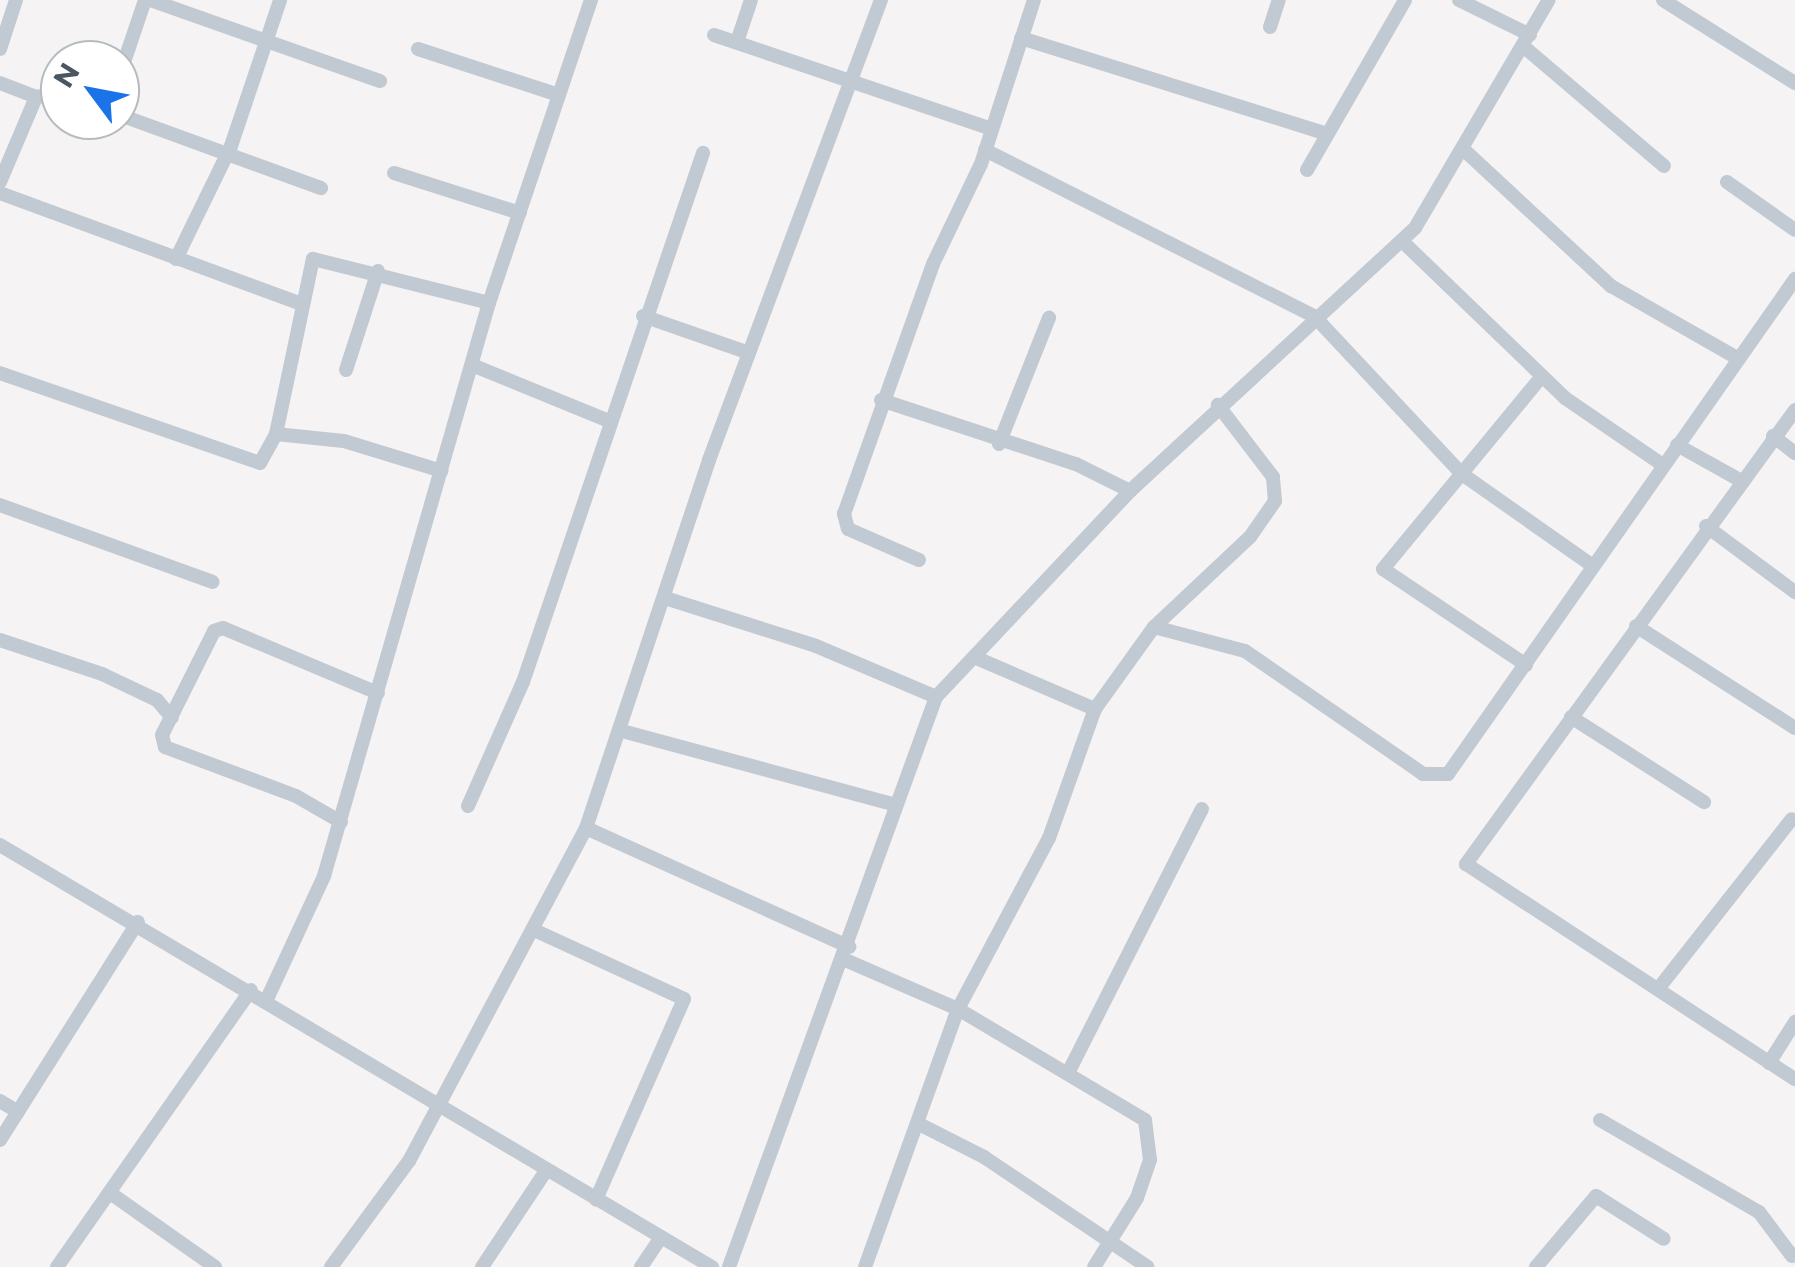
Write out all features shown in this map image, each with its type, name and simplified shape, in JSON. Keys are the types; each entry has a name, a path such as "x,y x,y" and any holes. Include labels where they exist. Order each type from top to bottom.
{"street":[{"path":"0,49 16,0"},
{"path":"132,40 147,0 380,81"},
{"path":"176,259 227,155 280,0"},
{"path":"267,1000 341,822 489,304 591,0"},
{"path":"737,42 751,0"},
{"path":"331,1267 440,1106 586,828 749,353 881,0"},
{"path":"918,560 844,524 881,400 985,150 1034,0"},
{"path":"1270,27 1279,0"},
{"path":"1307,170 1405,0"},
{"path":"1459,0 1526,40 1664,166"},
{"path":"729,1267 771,1136 846,953 893,804 936,696 1130,491 1218,405 1402,242 1463,149 1549,0"},
{"path":"1663,0 1795,83"},
{"path":"714,36 992,129"},
{"path":"1021,38 1327,134"},
{"path":"418,49 559,95"},
{"path":"0,83 40,96"},
{"path":"0,182 36,97"},
{"path":"140,122 321,188"},
{"path":"1463,149 1612,286 1739,359"},
{"path":"985,150 1315,317 1462,474 1593,566"},
{"path":"468,806 523,682 607,420 704,153"},
{"path":"394,173 520,212"},
{"path":"1727,182 1795,230"},
{"path":"0,194 301,304"},
{"path":"1402,242 1541,377 1663,465"},
{"path":"0,373 253,464 276,434 301,304 320,256 489,304"},
{"path":"346,370 378,271"},
{"path":"1154,627 1269,663 1337,720 1431,777 1448,774 1466,756 1593,566 1795,278"},
{"path":"643,316 749,353"},
{"path":"999,444 1048,318"},
{"path":"472,365 607,420"},
{"path":"1526,666 1383,568 1541,377"},
{"path":"881,400 999,444 1076,464 1130,491"},
{"path":"865,1267 958,1008 1049,838 1095,709 1154,627 1250,537 1274,501 1272,477 1218,405"},
{"path":"1795,410 1738,479 1466,864 1795,1079"},
{"path":"276,434 344,441 442,471"},
{"path":"1773,436 1795,453"},
{"path":"1677,445 1738,479"},
{"path":"0,506 213,582"},
{"path":"1706,526 1795,592"},
{"path":"665,598 816,646 936,696"},
{"path":"1636,626 1795,728"},
{"path":"341,822 296,796 165,747 172,718 214,631 223,628 378,694"},
{"path":"0,640 102,674 157,700 172,718"},
{"path":"974,657 1095,709"},
{"path":"1571,718 1704,802"},
{"path":"622,731 893,804"},
{"path":"1068,1073 1202,809"},
{"path":"1658,989 1792,819"},
{"path":"586,828 958,1008 1145,1120 1150,1160 1094,1267"},
{"path":"0,845 138,922 545,1172 712,1267"},
{"path":"0,1140 138,922"},
{"path":"534,930 684,1000 596,1198"},
{"path":"57,1267 112,1195 251,990"},
{"path":"1770,1063 1795,1022"},
{"path":"0,1101 18,1112"},
{"path":"1600,1120 1759,1212 1791,1259"},
{"path":"918,1124 1112,1239 1148,1267"},
{"path":"482,1267 545,1172"},
{"path":"112,1195 215,1267"},
{"path":"1536,1267 1596,1196 1664,1239"},
{"path":"641,1267 661,1237"}]}
